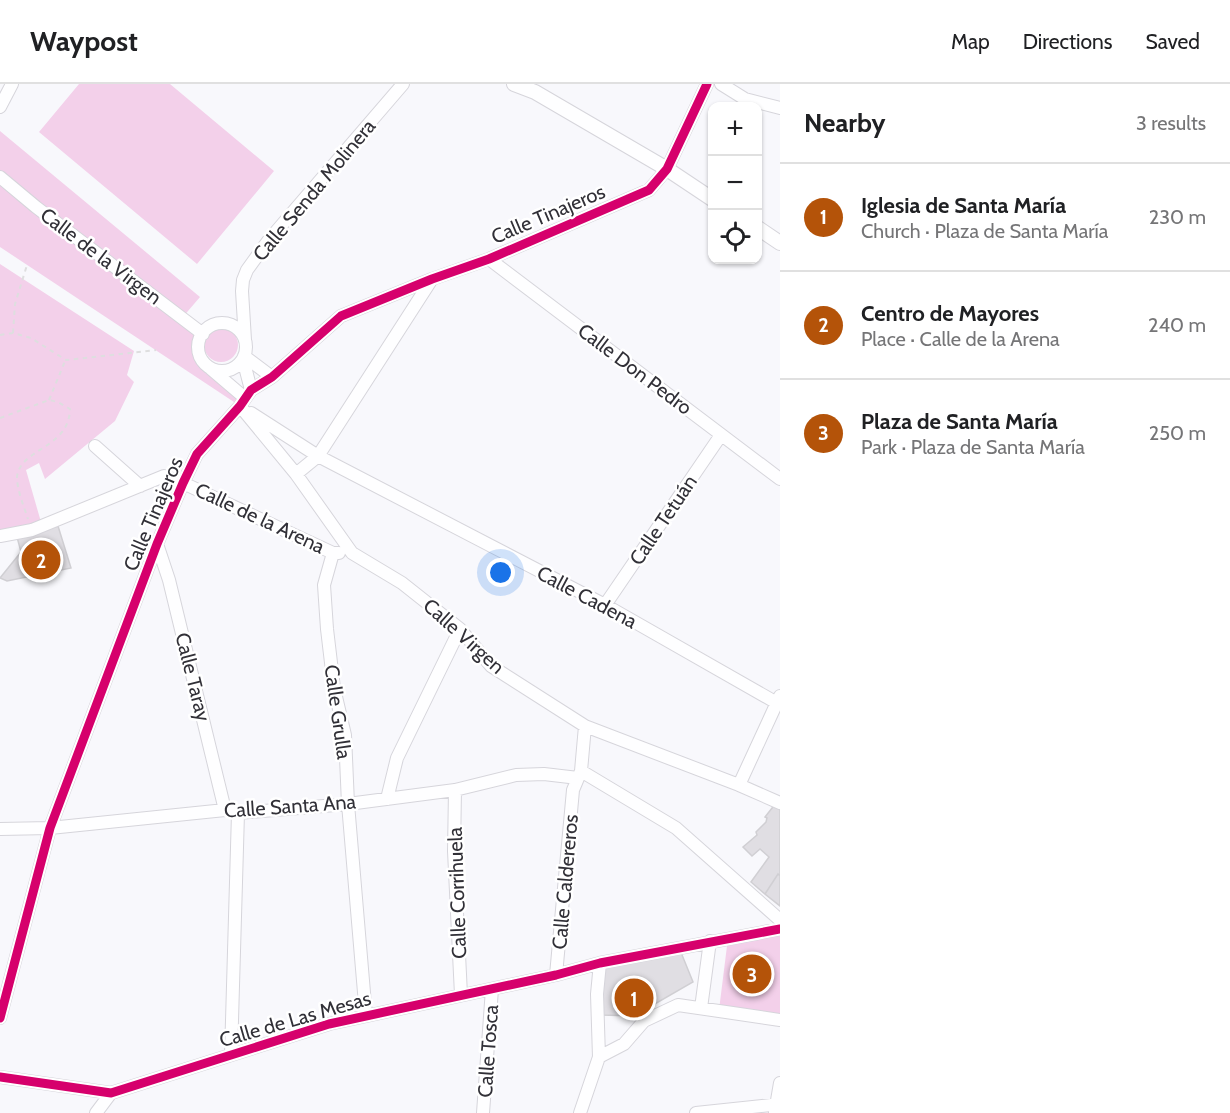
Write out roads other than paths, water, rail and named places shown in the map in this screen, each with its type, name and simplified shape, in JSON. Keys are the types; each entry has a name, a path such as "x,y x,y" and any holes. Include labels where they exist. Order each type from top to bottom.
{"street":[{"path":"0,107 12,84"},
{"name":"Calle Senda Molinera","path":"245,340 242,291 247,270 268,242 404,84"},
{"path":"514,84 535,92 667,169 708,196"},
{"name":"Calle Tinajeros","path":"0,1018 50,828 157,544 198,454 245,398 341,316 432,279 489,259 650,190 667,169 707,84"},
{"path":"721,84 745,99 780,108"},
{"name":"Calle de la Virgen","path":"0,177 203,334"},
{"path":"762,231 780,243"},
{"name":"Calle Don Pedro","path":"489,259 780,479"},
{"path":"296,474 318,456 432,279"},
{"path":"222,324 237,329 245,340 245,398 203,362 199,352 199,343 203,334 213,326 222,324"},
{"path":"244,357 272,377"},
{"path":"210,368 227,371 237,366 244,357"},
{"name":"Calle Cadena","path":"245,398 318,456 605,605 778,699"},
{"name":"Calle Virgen","path":"245,398 352,553 402,583 460,629 491,666 585,726 739,784 780,803"},
{"name":"Calle Tetuán","path":"605,605 721,435"},
{"path":"95,446 140,486"},
{"name":"Calle de la Arena","path":"0,536 32,530 164,476 333,553 352,553"},
{"name":"Calle Taray","path":"157,544 169,580 225,810"},
{"name":"Calle Grulla","path":"333,553 324,585 333,688 345,735 348,804 366,1016"},
{"path":"387,799 398,758 460,629"},
{"path":"739,784 778,699"},
{"name":"Calle Caldereros","path":"556,975 585,726"},
{"name":"Calle Santa Ana","path":"0,829 50,828 225,810 238,813 348,804 455,790 516,775 544,774 577,780 676,828 780,920"},
{"name":"Calle Corrihuela","path":"455,790 454,850 461,995"},
{"path":"231,1055 238,813"},
{"name":"Calle de Las Mesas","path":"0,1077 111,1093 329,1024 556,975 600,963 780,929"},
{"path":"701,1008 710,941"},
{"path":"580,1113 599,1057 597,994 600,963"},
{"name":"Calle Tosca","path":"483,1113 492,989"},
{"path":"599,1057 624,1044 644,1021 678,1005 780,1020"},
{"path":"696,1113 777,1107 780,1083"},
{"path":"96,1113 111,1093"}],"place":[{"name":"Centro de Mayores","path":"41,560"},
{"name":"Plaza de Santa María","path":"752,974"},
{"name":"Iglesia de Santa María","path":"634,998"}]}
